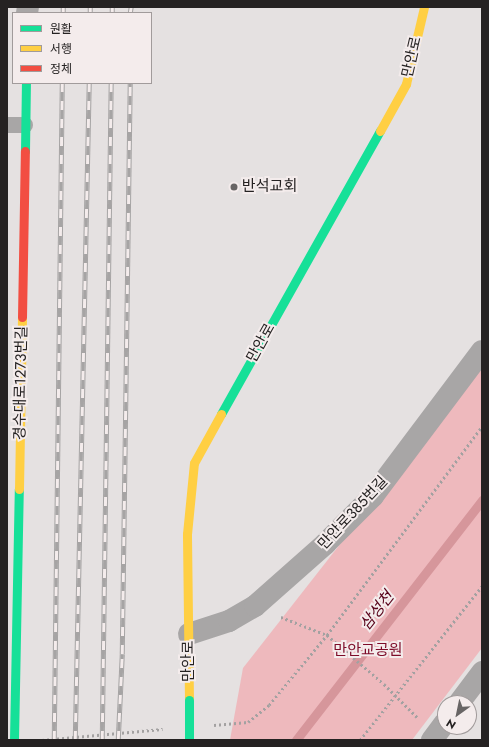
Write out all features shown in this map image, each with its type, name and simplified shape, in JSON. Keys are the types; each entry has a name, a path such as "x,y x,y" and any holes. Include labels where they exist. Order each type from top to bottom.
{"street":[{"name":"만안로","path":"189,740 188,534 194,463 406,84 424,7"},
{"name":"경수대로1273번길","path":"14,740 13,699 26,84"},
{"name":"만안로385번길","path":"189,634 229,621 255,606 325,544 373,496 482,351"},
{"path":"465,695 482,672"}],"lane":[{"path":"7,125 25,125"}],"path":[{"path":"327,635 482,426"},
{"path":"360,740 482,586"},
{"path":"255,606 327,635 395,695"}],"green space":[{"name":"만안교공원","path":"482,363 482,648 446,695 437,695 437,707 412,740 230,740 243,668"}],"waterway":[{"name":"삼성천","path":"296,740 482,500"}],"railway":[{"path":"63,7 63,12"},
{"path":"90,7 90,12"},
{"path":"112,7 112,12"},
{"path":"130,12 131,7"},
{"path":"54,740 62,84"},
{"path":"75,740 89,84"},
{"path":"102,740 111,84"},
{"path":"118,740 122,654 130,84"}],"traffic: fast":[{"path":"25,151 26,84"},
{"path":"221,414 380,131"},
{"path":"14,740 19,489"},
{"path":"189,700 189,740"}],"traffic: slow":[{"path":"380,131 406,84 424,7"},
{"path":"19,489 22,317"},
{"path":"189,700 187,534 194,463 221,414"}],"traffic: jam":[{"path":"22,317 25,151"}],"place":[{"name":"반석교회","path":"234,187"}]}
